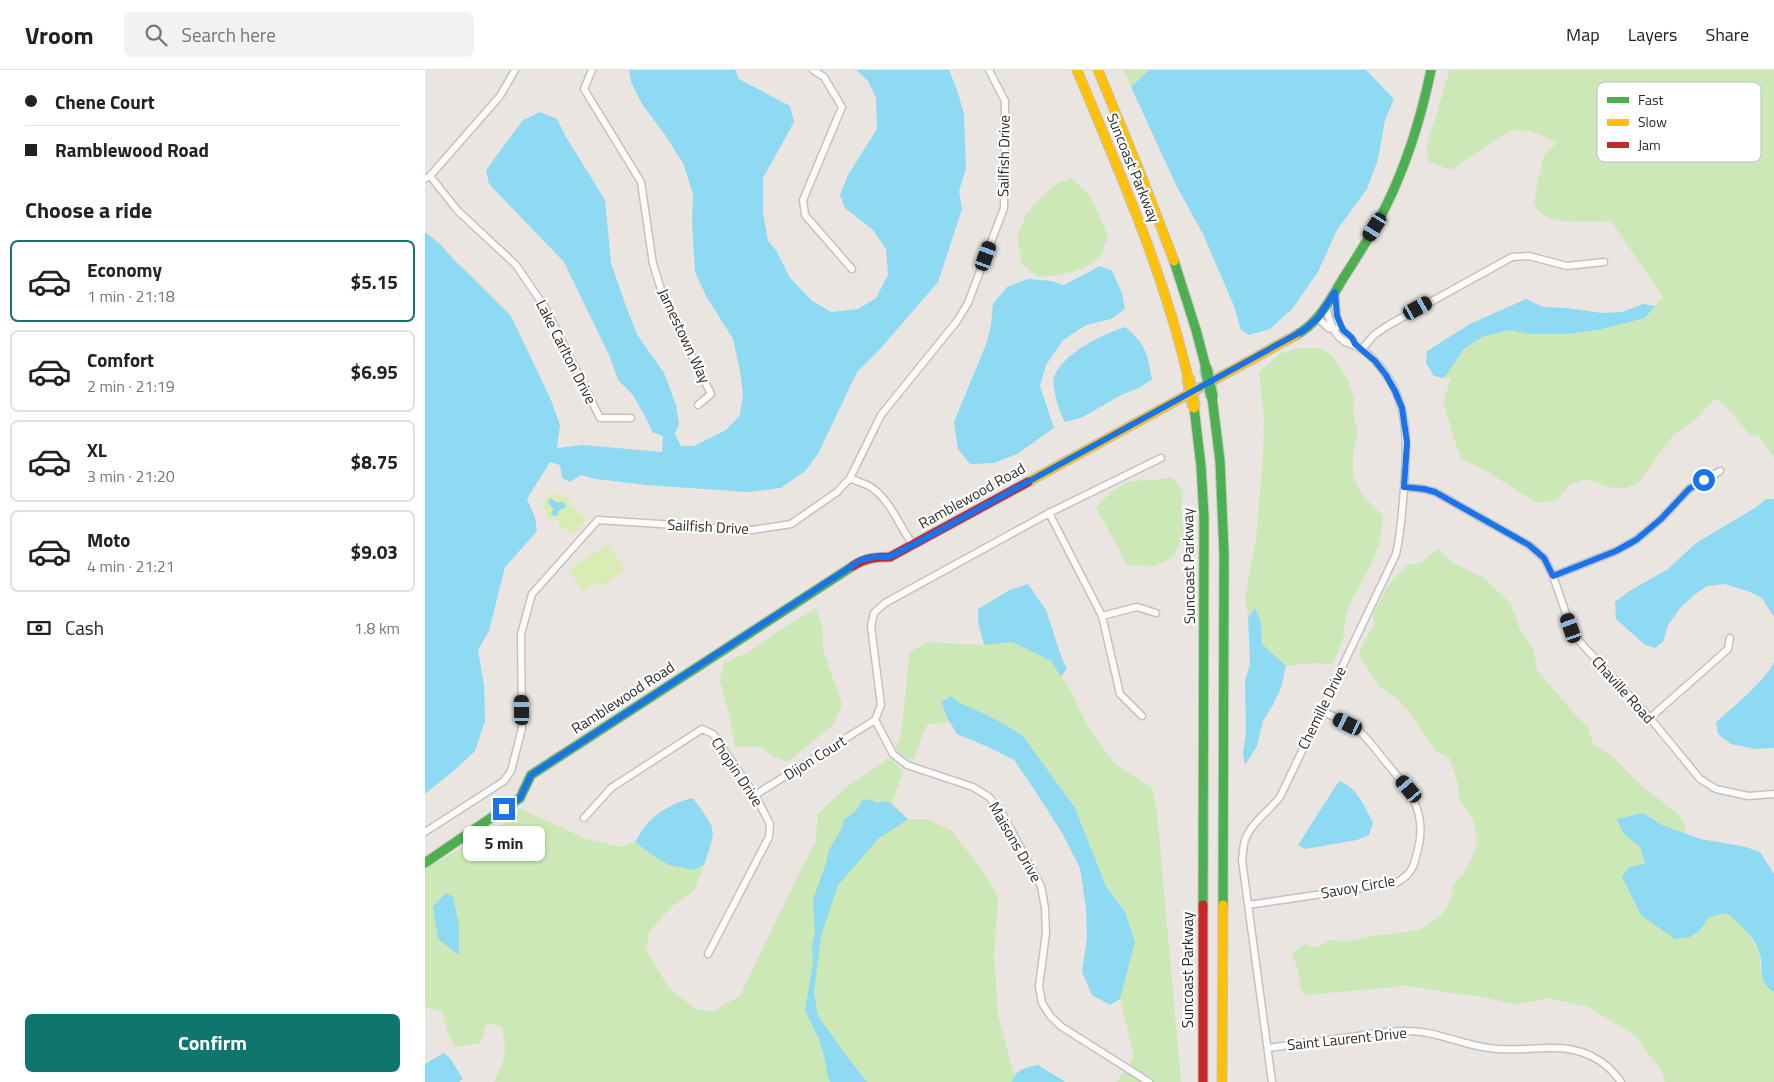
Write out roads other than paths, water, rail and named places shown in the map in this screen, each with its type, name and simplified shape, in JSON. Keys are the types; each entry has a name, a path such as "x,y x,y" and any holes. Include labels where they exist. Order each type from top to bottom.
{"main road":[{"name":"Suncoast Parkway","path":"1077,70 1157,270 1175,324 1194,407 1205,517 1203,1082"},
{"name":"Suncoast Parkway","path":"1098,70 1178,269 1206,368 1212,397 1220,461 1224,545 1222,1082"},
{"name":"Ramblewood Road","path":"425,863 520,798 531,775 861,560 874,557 889,557 913,545 1304,330 1318,318 1326,307 1375,227 1393,190 1414,136 1425,100 1431,70"}],"street":[{"name":"Lake Carlton Drive","path":"515,70 499,96 428,178 458,211 516,265 546,309 600,418 631,418"},
{"name":"Jamestown Way","path":"592,70 584,89 641,182 653,264 664,299 711,394 698,405"},
{"path":"813,70 824,77 842,107 803,200 805,215 852,269"},
{"name":"Sailfish Drive","path":"425,832 504,781 511,771 523,728 521,634 532,594 598,520 752,530 791,524 837,492 850,478 881,415 957,321 968,303 1003,208 1005,101 989,70"},
{"path":"1362,348 1387,326 1512,257 1529,256 1567,266 1605,262"},
{"name":"Chemille Drive","path":"1335,292 1340,325 1355,344"},
{"path":"1326,307 1334,330 1340,325"},
{"name":"Chemille Drive","path":"1272,1082 1242,860 1245,839 1254,824 1272,808 1280,797 1396,554 1400,536 1407,442 1402,408 1386,375 1362,348 1355,344 1349,344 1334,330 1327,328 1318,318"},
{"path":"875,720 881,705 871,626 874,613 885,603 1049,513 1161,458"},
{"path":"1553,576 1616,551 1636,540 1661,519 1689,489 1720,471"},
{"path":"850,478 869,486 880,494 889,505 913,545"},
{"name":"Chaville Road","path":"1404,487 1435,492 1529,545 1544,558 1553,576 1571,628 1580,642 1650,718 1700,779 1716,789 1748,796 1774,794"},
{"path":"1049,513 1102,616 1120,694 1142,716"},
{"path":"1102,616 1137,607 1156,613"},
{"path":"1650,718 1728,649 1730,638"},
{"name":"Savoy Circle","path":"1248,905 1396,883 1407,877 1414,866 1419,844 1420,826 1417,807 1409,789 1362,734 1348,724 1321,710"},
{"name":"Dijon Court","path":"755,795 875,720"},
{"name":"Maisons Drive","path":"875,720 893,754 907,765 973,787 989,797 1002,813 1041,886 1045,908 1046,933 1039,986 1042,1002 1051,1017 1062,1027 1149,1082"},
{"name":"Chopin Drive","path":"584,818 611,788 702,729 713,734 755,795 770,824 769,837 708,954"},
{"name":"Saint Laurent Drive","path":"1268,1048 1386,1032 1409,1031 1433,1034 1495,1049 1566,1048 1586,1053 1602,1062 1621,1082"}],"water":[{"path":"629,70 735,70 739,79 790,106 794,122 763,178 763,212 768,241 776,250 790,278 812,301 831,312 858,309 876,298 888,275 886,249 873,230 845,208 840,195 848,175 877,129 876,98 868,81 856,70 949,70 964,114 966,168 959,191 962,209 938,282 881,348 857,372 818,454 805,471 781,488 747,492 647,485 596,479 581,475 570,482 562,478 560,465 550,462 527,499 535,517 537,531 505,567 489,631 478,650 484,685 485,721 475,751 425,794 425,232 440,244 511,316 551,400 560,425 557,448 583,445 662,452 663,436 652,432 633,395 618,380 610,357 564,262 489,184 486,170 523,120 540,112 557,119 605,200 611,263 638,336 664,373 676,405 679,424 675,434 681,446 694,446 726,430 740,415 743,394 733,339 706,296 695,272 692,222 693,194 683,163 642,104 631,82"},
{"path":"1149,70 1366,70 1394,99 1385,120 1378,159 1367,189 1337,230 1318,272 1292,309 1270,329 1249,335 1241,330 1234,306 1203,234 1177,187 1131,87"},
{"path":"1100,266 1112,271 1122,293 1125,309 1111,319 1086,325 1063,340 1046,365 1040,386 1054,428 1017,454 994,463 970,464 958,449 954,422 987,342 993,304 1007,287 1028,279 1051,281 1064,285"},
{"path":"1526,299 1543,307 1602,313 1622,312 1643,304 1655,306 1645,318 1598,330 1567,334 1529,334 1509,330 1482,337 1464,349 1444,378 1434,376 1426,363 1427,351 1470,324"},
{"path":"1125,327 1145,350 1152,379 1139,388 1123,394 1081,418 1065,422 1059,407 1053,381 1058,369 1065,360 1084,346"},
{"path":"551,498 556,502 564,502 567,507 559,510 557,516 551,515 553,509 548,502"},
{"path":"1766,499 1774,499 1774,617 1762,598 1748,591 1724,584 1707,586 1681,607 1668,625 1663,642 1655,648 1645,645 1616,619 1615,602 1628,592 1668,569 1696,543 1755,508"},
{"path":"1028,584 1046,610 1062,659 1067,668 1061,677 1051,661 1012,642 984,645 978,622 978,609 1010,590"},
{"path":"1255,608 1261,622 1262,644 1286,666 1281,688 1263,721 1257,746 1245,765 1243,753 1246,732 1245,681 1250,664 1248,618"},
{"path":"1774,662 1774,748 1756,749 1731,744 1718,734 1716,722 1764,677"},
{"path":"951,696 960,703 995,719 1023,736 1075,808 1106,886 1125,912 1135,942 1120,999 1110,1005 1092,995 1082,972 1087,938 1086,908 1080,868 1062,833 1014,760 957,734 941,702"},
{"path":"1339,781 1351,788 1363,804 1373,823 1369,835 1357,840 1305,849 1298,845"},
{"path":"693,798 707,817 713,836 704,865 693,870 669,865 635,842 645,826 656,815 674,804"},
{"path":"862,799 877,803 882,801 890,803 908,819 878,839 838,885 821,936 814,992 818,1016 867,1082 831,1082 828,1078 819,1039 805,1011 813,962 812,946 815,931 813,900 829,850 842,828 844,819 855,811"},
{"path":"1643,813 1662,825 1701,839 1746,847 1760,852 1774,874 1774,993 1768,988 1762,977 1761,957 1753,940 1741,925 1726,913 1709,917 1700,930 1690,937 1675,939 1641,915 1622,877 1629,867 1645,864 1640,847 1623,833 1617,819"},
{"path":"446,893 453,897 459,926 459,955 438,939 433,907"},
{"path":"444,1053 450,1058 463,1079 459,1082 425,1082 425,1064"},
{"path":"1038,1065 1065,1082 1012,1082 1019,1072"}]}
